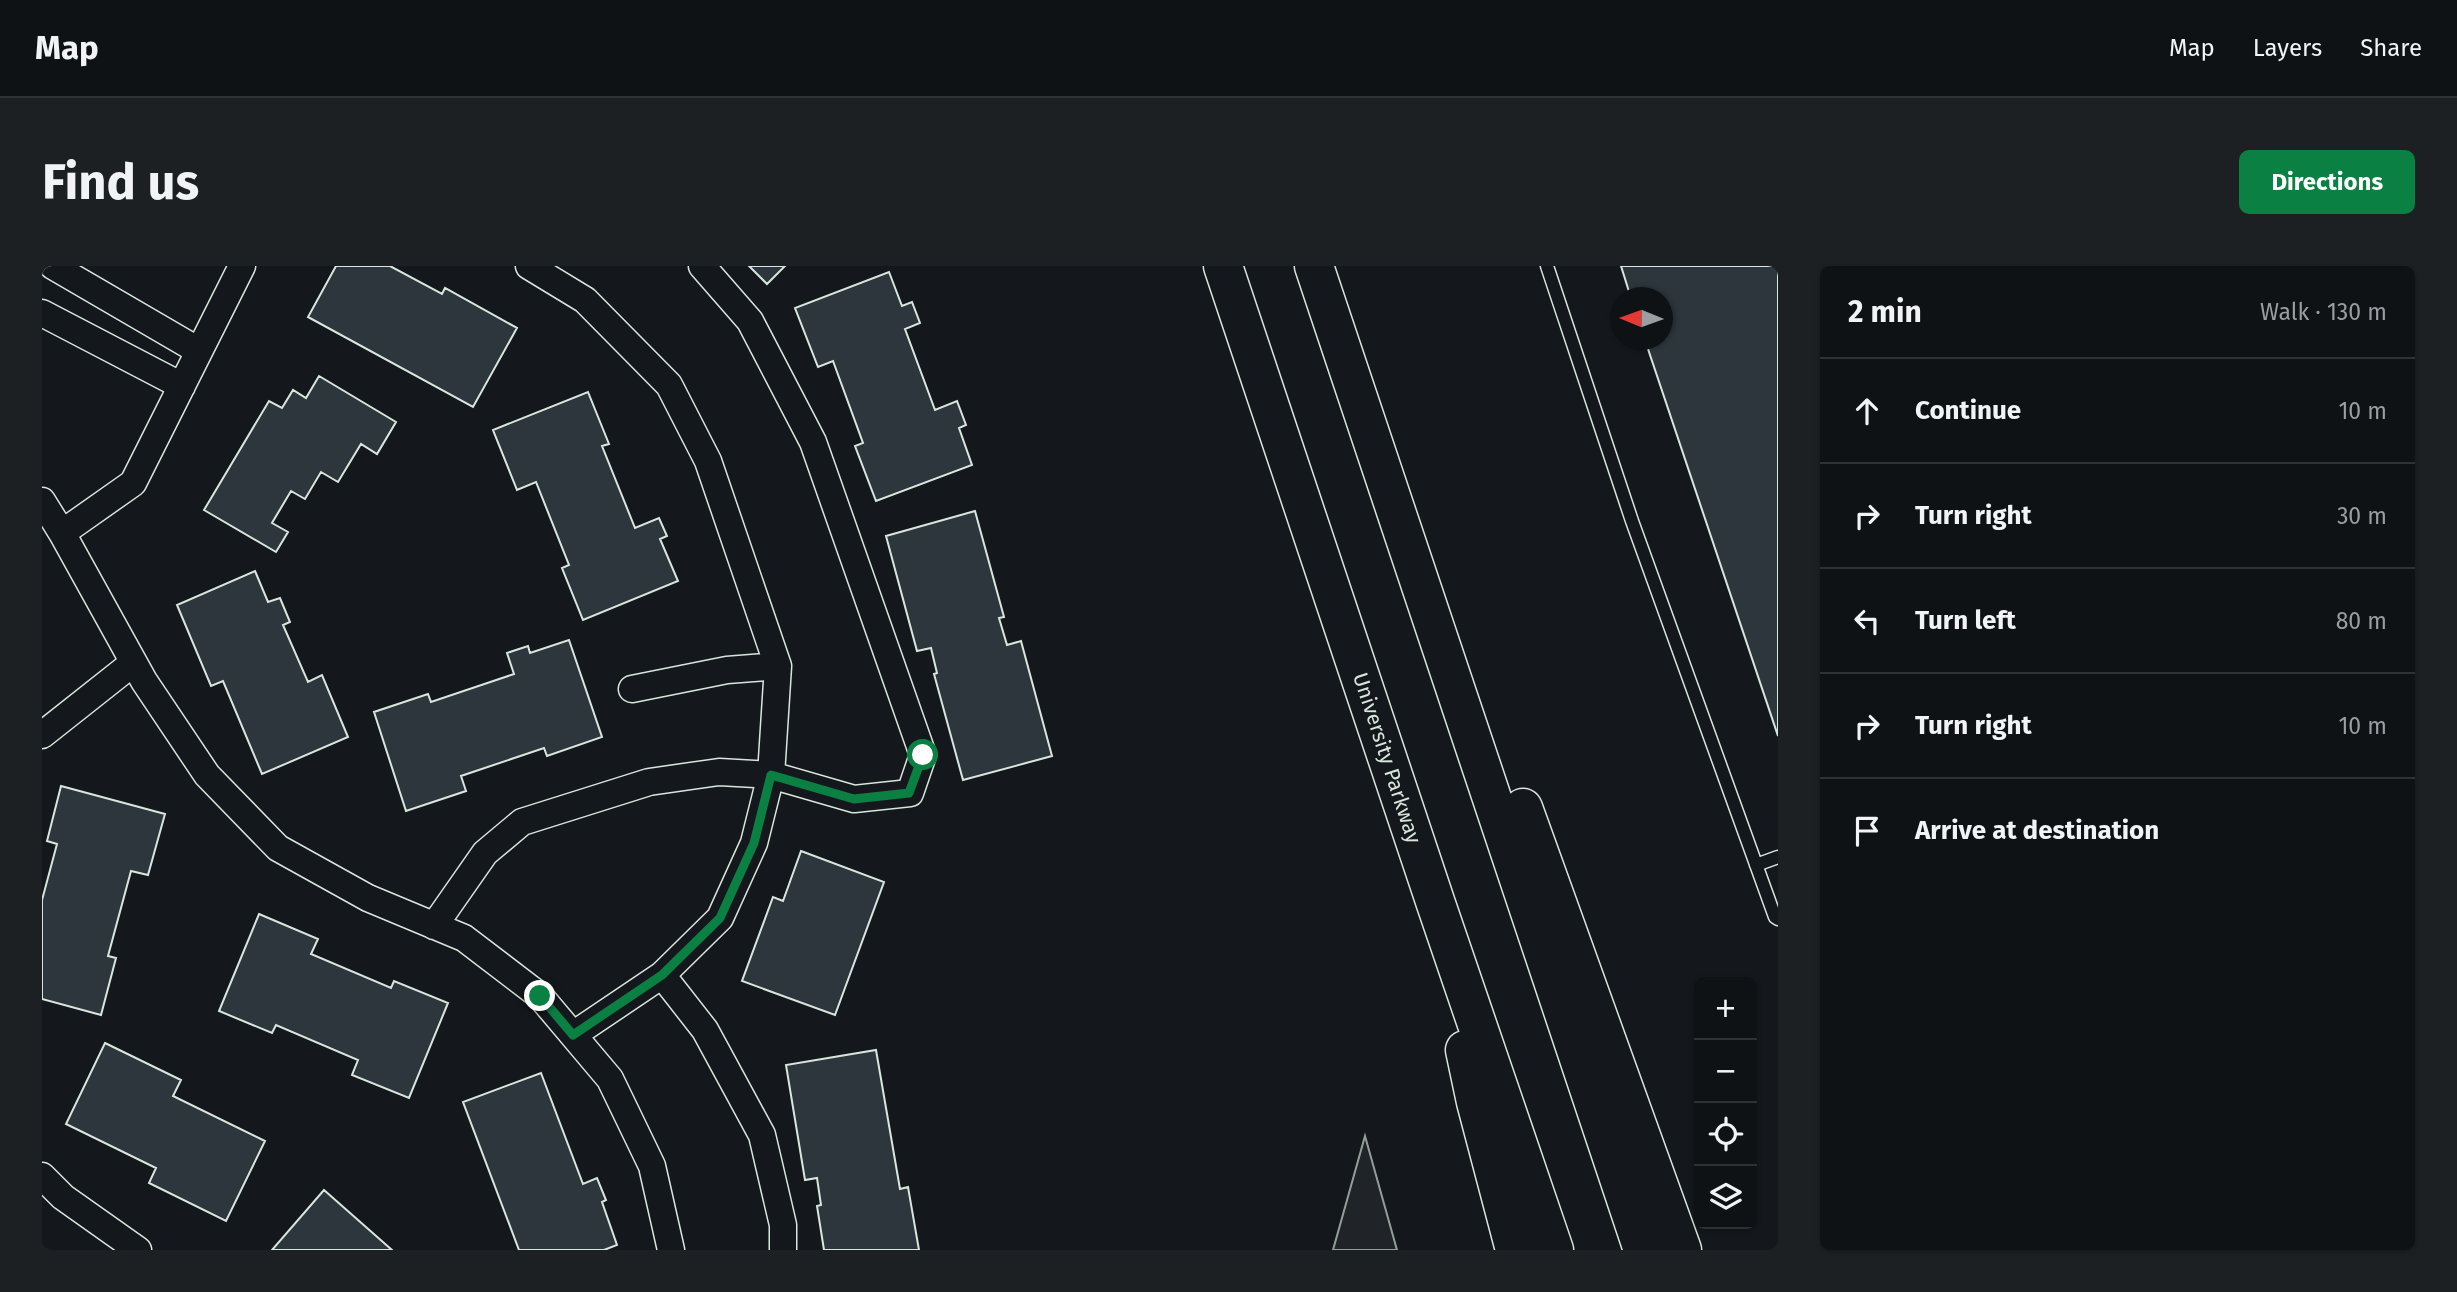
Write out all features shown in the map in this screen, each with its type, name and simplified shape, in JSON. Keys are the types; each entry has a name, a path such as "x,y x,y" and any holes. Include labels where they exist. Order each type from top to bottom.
{"highway":[{"name":"University Parkway","path":"1223,266 1554,1250"},
{"path":"1314,266 1643,1250"},
{"path":"1442,647 1477,707 1513,779 1682,1250"},
{"path":"1436,904 1476,1102 1515,1250"}],"street":[{"path":"53,266 200,351"},
{"path":"61,533 133,483 242,266"},
{"path":"529,266 585,300 669,385 708,461 778,666 771,775 754,843 720,918 662,975 573,1035"},
{"path":"434,926 485,853 522,822 649,782 719,772 771,775 854,799 909,793 923,755 813,442 750,321 702,266"},
{"path":"42,313 182,386"},
{"path":"42,501 133,663 207,775 278,848 368,898 464,938 540,996 610,1079 652,1166 671,1250"},
{"path":"42,735 133,663"},
{"path":"632,689 727,670 778,666"},
{"path":"662,975 705,1030 762,1135 783,1225 783,1250"},
{"path":"42,1176 63,1197 138,1250"}],"lane":[{"path":"1547,266 1632,521 1774,917 1778,919"},
{"path":"1756,864 1778,857"}],"shaded area":[{"path":"1365,1136 1397,1250 1333,1250"}],"building":[{"path":"336,266 390,266 442,294 445,288 517,328 473,407 308,317"},
{"path":"749,266 785,266 767,284"},
{"path":"1621,266 1778,266 1778,736 1648,350 1673,350 1673,287 1628,287"},
{"path":"889,272 902,306 912,302 920,323 905,329 935,410 957,401 966,425 959,428 972,465 876,501 855,446 863,443 833,361 818,367 795,308"},
{"path":"319,376 396,422 377,454 361,444 338,482 321,472 305,499 291,491 272,523 288,532 276,552 204,510 269,401 282,408 293,390 306,398"},
{"path":"588,392 609,444 602,446 635,528 659,518 667,536 660,539 678,581 583,620 562,568 569,565 536,482 517,490 493,430"},
{"path":"975,511 1004,617 999,618 1007,645 1021,641 1052,756 963,780 934,674 937,673 931,648 917,651 886,536"},
{"path":"255,571 268,602 280,598 290,622 283,625 308,682 322,675 348,737 262,774 223,681 211,686 177,605"},
{"path":"569,640 602,737 547,756 544,748 461,776 466,791 406,811 374,712 428,694 431,702 514,674 507,653 528,646 530,653"},
{"path":"61,786 165,814 148,875 131,871 108,956 116,958 101,1015 42,999 42,900 57,844 47,841"},
{"path":"801,851 884,882 835,1015 742,981 773,897 783,901"},
{"path":"259,914 318,939 311,954 391,988 394,981 448,1003 409,1098 352,1075 358,1060 276,1025 272,1033 219,1011"},
{"path":"105,1043 181,1080 173,1096 265,1141 226,1221 149,1183 156,1168 66,1124"},
{"path":"876,1050 900,1189 908,1187 919,1250 824,1250 817,1206 821,1205 817,1178 805,1180 786,1065"},
{"path":"541,1073 583,1184 597,1178 606,1200 602,1202 617,1245 604,1250 519,1250 463,1102"},
{"path":"324,1190 392,1250 272,1250"}],"route":[{"path":"540,996 573,1035 662,975 720,918 754,843 771,775 854,799 909,793 923,755"}]}
